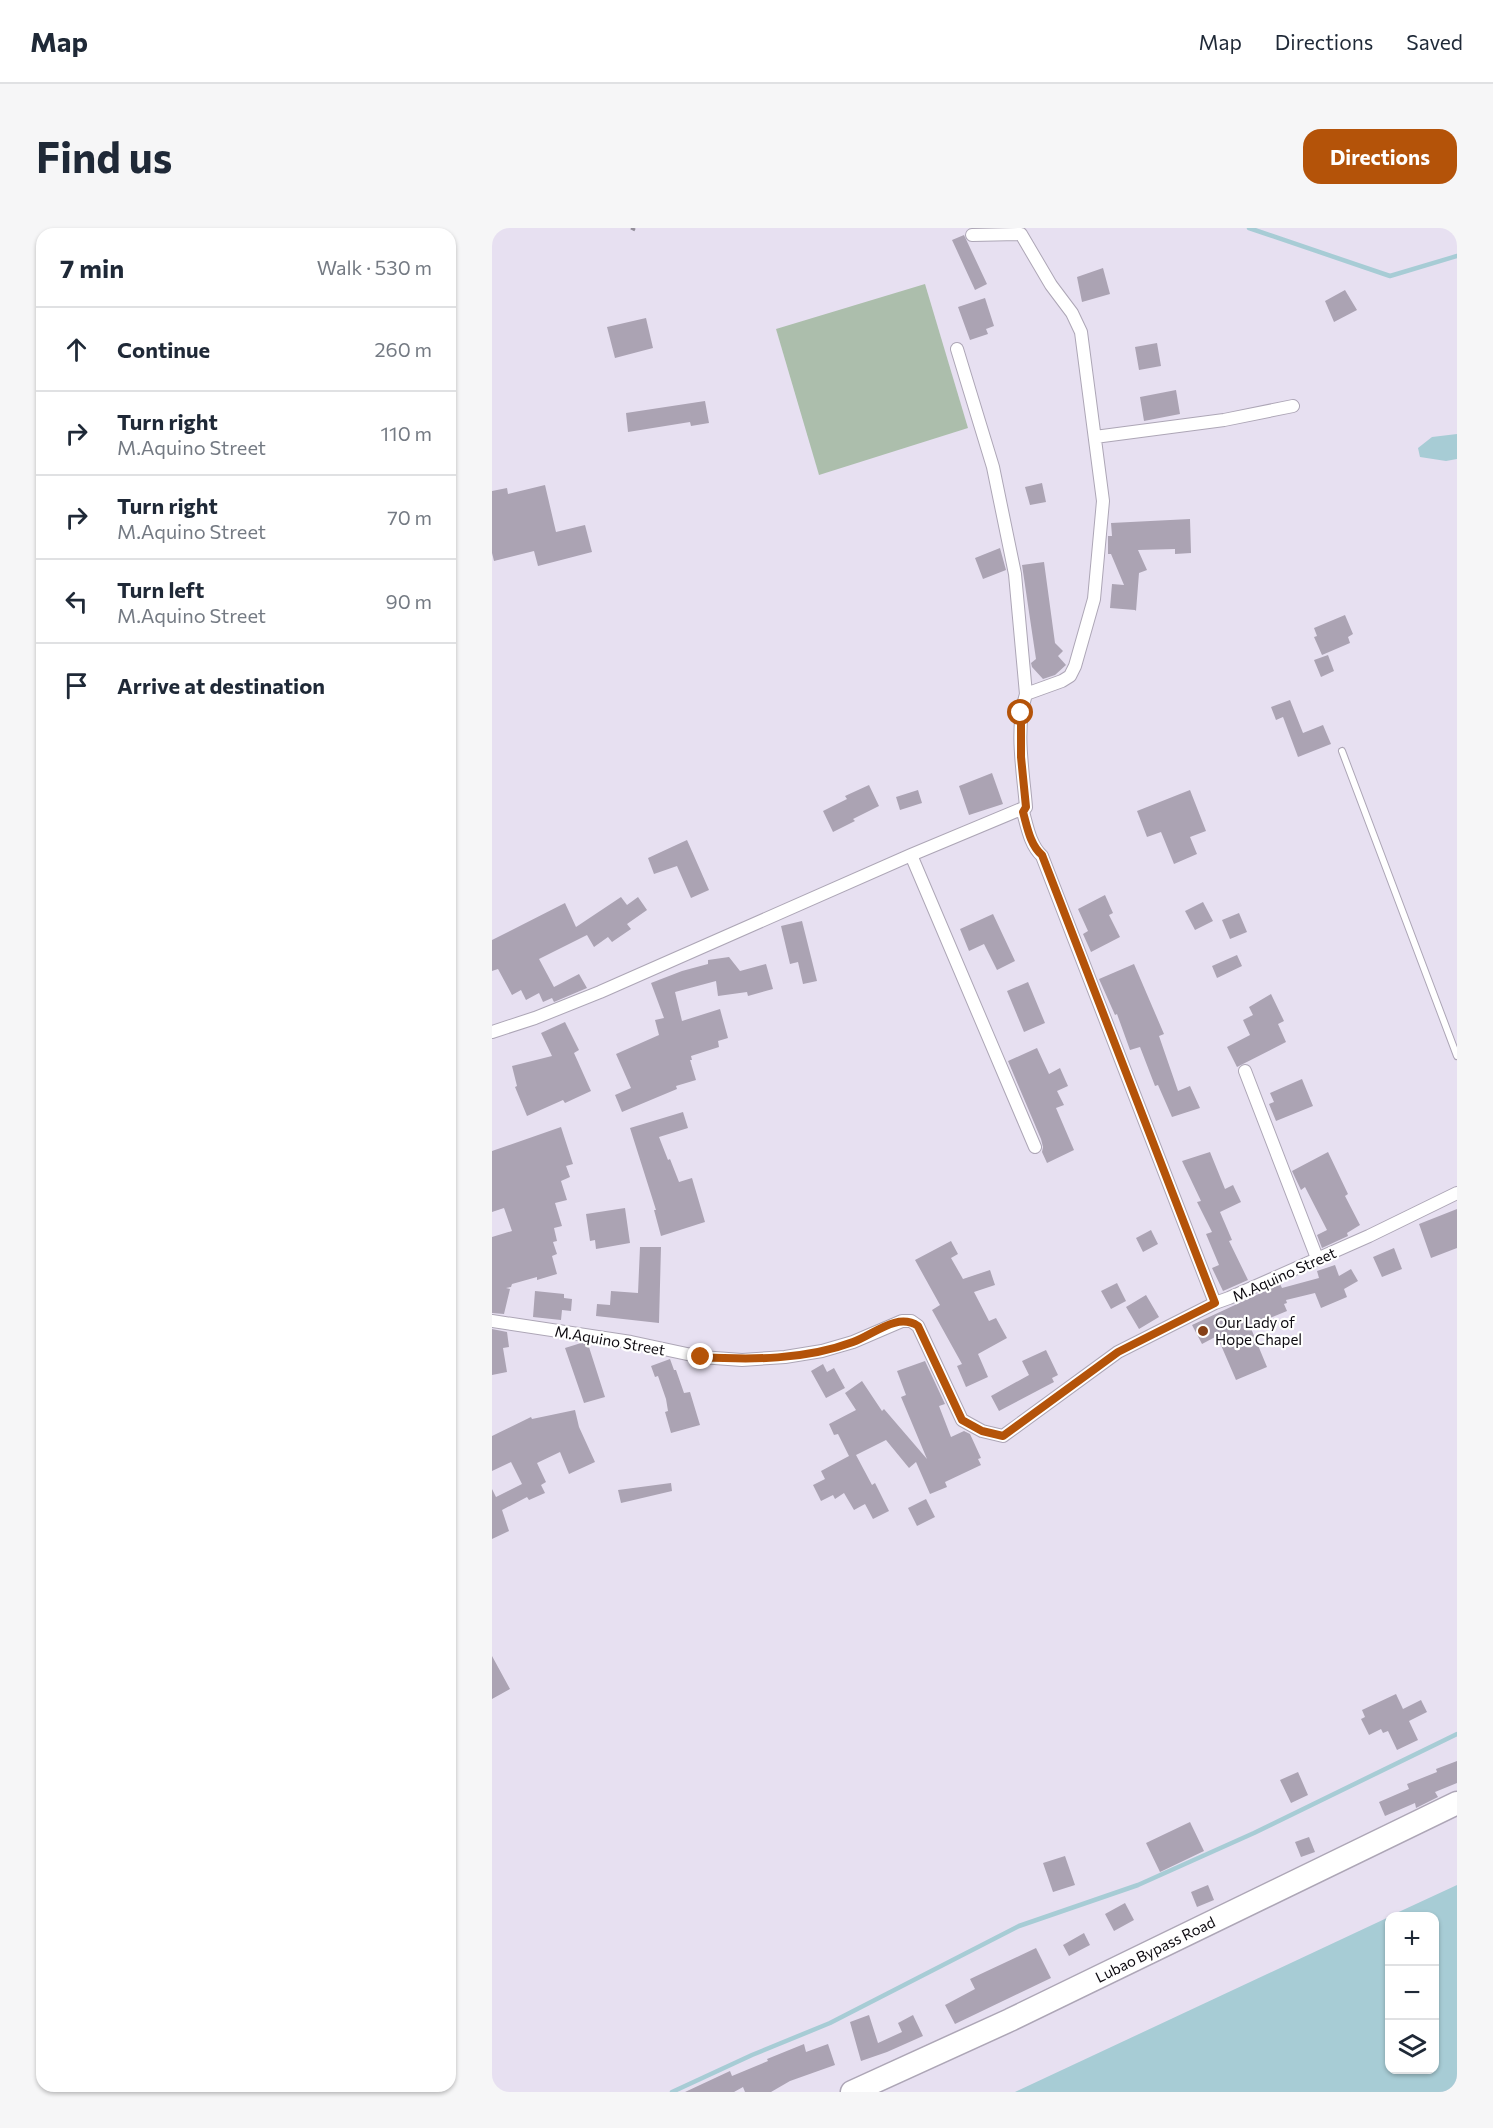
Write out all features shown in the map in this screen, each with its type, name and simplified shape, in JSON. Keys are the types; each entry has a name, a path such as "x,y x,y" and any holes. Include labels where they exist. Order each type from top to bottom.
{"highway":[{"name":"Lubao Bypass Road","path":"852,2092 1010,2020 1457,1803"}],"street":[{"path":"972,235 1021,234 1082,332 1103,501 1094,599 1075,666 1070,676 1034,693 1026,694"},
{"path":"957,349 993,467 1015,574 1026,694 1021,713 1021,757 1026,807 1023,812 1036,850 1042,855 1215,1303"},
{"path":"1095,437 1224,420 1293,406"},
{"path":"492,1032 600,992 1026,807"},
{"path":"911,855 1035,1147"},
{"path":"1245,1071 1317,1258"},
{"name":"M.Aquino Street","path":"492,1321 631,1342 701,1357 742,1360 785,1357 822,1351 853,1342 896,1322 911,1322 918,1326 962,1420 982,1431 1003,1436 1118,1352 1215,1303 1229,1299 1369,1236 1457,1193"}],"lane":[{"path":"1342,751 1457,1056"}],"path":[{"path":"631,228 639,232"}],"shaded area":[{"path":"925,284 968,428 819,475 776,329"},
{"path":"1457,434 1457,459 1446,461 1420,457 1418,448 1432,437"},
{"path":"1457,1885 1457,2092 1015,2092 1385,1919 1385,2074 1439,2074 1439,1912 1399,1912"}],"building":[{"path":"964,235 987,284 975,290 952,240"},
{"path":"1103,268 1110,294 1082,302 1077,277"},
{"path":"1345,290 1357,310 1334,322 1325,301"},
{"path":"985,298 994,326 986,329 988,334 970,340 958,307"},
{"path":"646,318 653,348 615,358 607,327"},
{"path":"1157,343 1161,366 1139,370 1135,347"},
{"path":"1176,390 1180,414 1144,421 1140,397"},
{"path":"705,401 709,423 691,426 690,422 628,432 626,413"},
{"path":"1042,483 1046,502 1030,505 1025,487"},
{"path":"545,485 556,532 585,525 592,552 538,566 534,551 494,561 492,491 507,488 508,494"},
{"path":"1190,519 1191,553 1175,554 1175,549 1138,550 1147,570 1139,573 1136,611 1110,608 1112,584 1124,585 1111,554 1108,554 1108,536 1112,536 1111,523"},
{"path":"1000,548 1006,570 983,579 975,558"},
{"path":"1044,562 1055,643 1063,651 1058,656 1066,665 1055,675 1043,679 1031,663 1036,659 1022,565"},
{"path":"1345,615 1353,634 1348,637 1350,643 1322,655 1314,637 1317,636 1314,628"},
{"path":"1328,655 1334,671 1321,677 1314,660"},
{"path":"1290,700 1303,733 1323,725 1331,744 1298,757 1283,717 1276,720 1271,707"},
{"path":"992,773 1003,804 969,815 959,786"},
{"path":"869,785 879,806 833,832 823,811 847,799 845,796"},
{"path":"918,790 922,803 900,810 896,797"},
{"path":"1190,790 1206,831 1190,837 1197,854 1174,864 1161,832 1147,837 1137,811"},
{"path":"687,840 709,890 691,898 677,866 654,874 648,858"},
{"path":"1105,895 1113,913 1109,915 1120,937 1091,952 1083,934 1088,931 1078,909"},
{"path":"621,897 627,905 638,897 647,910 627,924 631,929 612,942 608,937 594,947 587,935 539,959 554,987 579,974 587,988 554,1002 552,998 543,1002 539,993 526,1000 521,990 512,995 498,969 492,971 492,940 565,903 576,927"},
{"path":"1203,902 1213,921 1195,930 1185,911"},
{"path":"1239,913 1247,932 1230,939 1222,920"},
{"path":"993,914 1015,961 997,970 984,944 969,951 960,929"},
{"path":"802,921 817,981 803,984 798,962 790,964 781,926"},
{"path":"1237,955 1242,966 1217,978 1212,966"},
{"path":"729,957 740,971 766,964 773,989 748,996 747,992 718,996 716,981 675,992 682,1021 720,1009 728,1038 718,1041 719,1047 691,1056 696,1080 676,1086 677,1089 622,1112 615,1095 631,1088 616,1054 659,1035 655,1020 664,1018 651,983 708,964 708,960"},
{"path":"1134,964 1164,1034 1159,1036 1178,1091 1190,1086 1200,1108 1172,1117 1158,1085 1155,1086 1140,1047 1130,1050 1117,1014 1115,1015 1099,979"},
{"path":"1028,982 1045,1023 1024,1032 1007,991"},
{"path":"1271,994 1284,1021 1278,1024 1286,1042 1237,1067 1227,1047 1250,1035 1243,1020 1253,1015 1249,1007"},
{"path":"565,1022 579,1050 574,1053 591,1091 565,1103 563,1100 527,1116 515,1087 517,1086 512,1066 552,1056 541,1033"},
{"path":"1037,1048 1049,1074 1060,1068 1068,1086 1057,1091 1064,1105 1056,1108 1074,1150 1047,1163 1042,1152 1041,1139 1008,1061"},
{"path":"1302,1079 1313,1106 1276,1121 1269,1104 1274,1102 1270,1093"},
{"path":"683,1112 688,1128 659,1137 679,1182 692,1178 705,1222 661,1236 654,1210 656,1210 630,1128"},
{"path":"561,1127 573,1164 566,1166 570,1177 561,1181 567,1200 555,1203 562,1226 554,1228 557,1241 553,1242 557,1254 552,1256 557,1274 512,1284 511,1287 506,1288 510,1289 504,1314 492,1313 492,1237 512,1231 504,1208 492,1212 492,1151"},
{"path":"1210,1152 1225,1189 1233,1185 1241,1202 1220,1212 1232,1240 1229,1241 1248,1280 1223,1291 1212,1268 1219,1265 1206,1234 1212,1232 1197,1202 1201,1201 1182,1161"},
{"path":"1328,1152 1348,1194 1345,1196 1360,1225 1347,1233 1348,1236 1322,1248 1317,1235 1327,1230 1305,1187 1301,1190 1292,1171"},
{"path":"625,1208 630,1243 596,1249 595,1240 590,1241 586,1214"},
{"path":"1457,1209 1457,1248 1431,1258 1419,1224"},
{"path":"1151,1230 1158,1244 1143,1252 1136,1238"},
{"path":"951,1241 958,1254 951,1258 963,1279 990,1270 995,1285 974,1292 989,1321 996,1318 1007,1338 978,1354 988,1377 966,1387 957,1366 962,1364 932,1310 940,1305 915,1260"},
{"path":"640,1247 661,1247 659,1323 596,1316 597,1304 610,1305 611,1291 638,1293"},
{"path":"1394,1248 1402,1269 1382,1277 1373,1257"},
{"path":"1335,1265 1339,1276 1351,1269 1358,1281 1344,1289 1347,1297 1321,1308 1315,1293 1286,1300 1287,1303 1284,1304 1287,1311 1250,1326 1267,1367 1236,1380 1217,1336 1202,1344 1192,1325 1280,1284 1282,1288 1319,1278 1317,1271"},
{"path":"1117,1283 1126,1301 1111,1309 1101,1291"},
{"path":"535,1291 564,1294 564,1298 572,1299 571,1311 562,1310 561,1320 533,1317"},
{"path":"1146,1295 1159,1317 1139,1329 1126,1307"},
{"path":"492,1329 507,1332 509,1347 503,1348 507,1372 492,1375"},
{"path":"581,1343 588,1344 605,1397 584,1403 565,1348"},
{"path":"1046,1350 1058,1375 1052,1378 1054,1382 999,1411 991,1396 1029,1375 1022,1361"},
{"path":"670,1359 684,1393 690,1392 700,1425 671,1433 665,1412 668,1411 666,1399 658,1376 655,1377 651,1366"},
{"path":"925,1361 945,1404 939,1406 951,1437 964,1431 970,1434 981,1458 978,1459 981,1465 945,1482 947,1487 930,1494 916,1462 909,1468 886,1440 856,1455 872,1485 875,1483 889,1511 873,1519 865,1504 854,1510 844,1493 835,1499 833,1495 821,1501 813,1485 825,1479 821,1471 849,1456 838,1434 834,1435 829,1424 856,1410 845,1393 862,1381 882,1411 884,1409 927,1459 901,1397 906,1395 897,1371"},
{"path":"823,1364 827,1372 834,1368 845,1388 826,1398 811,1371"},
{"path":"575,1410 579,1427 595,1462 569,1474 560,1452 537,1463 546,1482 541,1485 545,1493 529,1500 527,1497 502,1510 509,1531 492,1539 492,1489 496,1497 522,1484 511,1462 492,1471 492,1436 531,1417 532,1419"},
{"path":"671,1483 672,1491 621,1503 618,1490"},
{"path":"926,1499 935,1517 917,1526 908,1508"},
{"path":"492,1656 510,1689 492,1699"},
{"path":"1396,1694 1403,1709 1421,1700 1427,1712 1409,1721 1418,1740 1397,1750 1388,1731 1383,1733 1381,1729 1369,1735 1361,1719 1365,1717 1362,1710"},
{"path":"1457,1761 1457,1783 1435,1792 1438,1797 1416,1808 1415,1803 1385,1816 1379,1802 1409,1789 1407,1784"},
{"path":"1298,1772 1308,1795 1291,1803 1280,1780"},
{"path":"1190,1822 1204,1851 1160,1872 1146,1843"},
{"path":"1309,1837 1315,1852 1301,1857 1295,1842"},
{"path":"1065,1856 1075,1885 1053,1892 1043,1863"},
{"path":"1208,1885 1214,1900 1197,1907 1191,1892"},
{"path":"1125,1903 1134,1920 1114,1931 1105,1914"},
{"path":"1084,1933 1090,1945 1069,1956 1063,1945"},
{"path":"1036,1948 1051,1978 955,2024 945,2005 975,1989 970,1979"},
{"path":"869,2015 878,2043 902,2032 898,2023 913,2015 923,2036 861,2061 850,2022"},
{"path":"804,2044 806,2052 828,2044 835,2065 790,2081 771,2092 745,2092 743,2087 734,2092 685,2092 730,2071 732,2076"}],"waterway":[{"path":"1249,228 1390,276 1457,256"},
{"path":"672,2092 752,2055 830,2023 1019,1926 1138,1885 1254,1833 1457,1734"}],"place":[{"name":"Our Lady of Hope Chapel","path":"1203,1331"}],"route":[{"path":"701,1357 742,1360 785,1357 822,1351 853,1342 896,1322 911,1322 918,1326 962,1420 982,1431 1003,1436 1118,1352 1215,1303 1042,855 1036,850 1030,835 1023,812 1026,807 1021,757 1021,713"}]}
